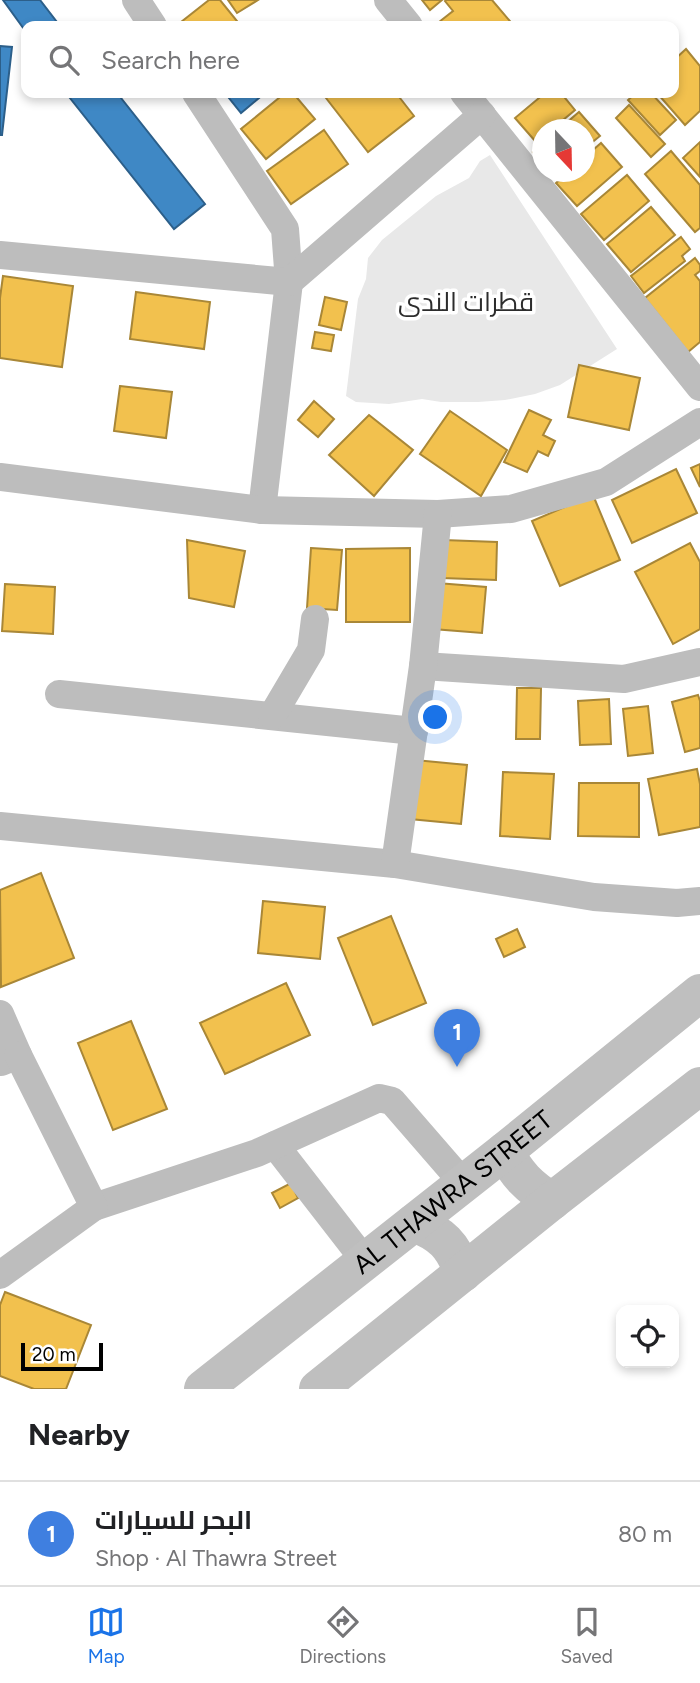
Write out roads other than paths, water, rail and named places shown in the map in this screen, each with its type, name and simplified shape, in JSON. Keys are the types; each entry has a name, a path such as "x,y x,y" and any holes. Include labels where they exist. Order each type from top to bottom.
{"main road":[{"name":"AL THAWRA STREET","path":"203,1389 464,1184 700,993"},
{"path":"318,1389 700,1086"},
{"path":"505,1151 524,1181 552,1202"},
{"path":"414,1223 431,1229 446,1241 457,1256 463,1273"}],"street":[{"path":"136,0 150,21"},
{"path":"387,0 405,21"},
{"path":"199,98 285,229 289,282 262,510"},
{"path":"468,98 700,387"},
{"path":"0,255 289,282 482,115"},
{"path":"0,477 262,510 438,514 511,509 606,482 700,422"},
{"path":"395,864 423,666 438,514"},
{"path":"272,716 311,650 314,619"},
{"path":"423,666 624,679 700,662"},
{"path":"59,694 414,731"},
{"path":"0,827 395,864 594,897 677,903 700,901"},
{"path":"0,1014 9,1059 94,1207"},
{"path":"0,1275 94,1207 257,1153 379,1098 392,1101 464,1184"},
{"path":"275,1145 365,1261"}],"place":[{"name":"البحر للسيارات","path":"457,1067"}],"park label":[{"name":"قطرات الندى","path":"466,302"}]}
